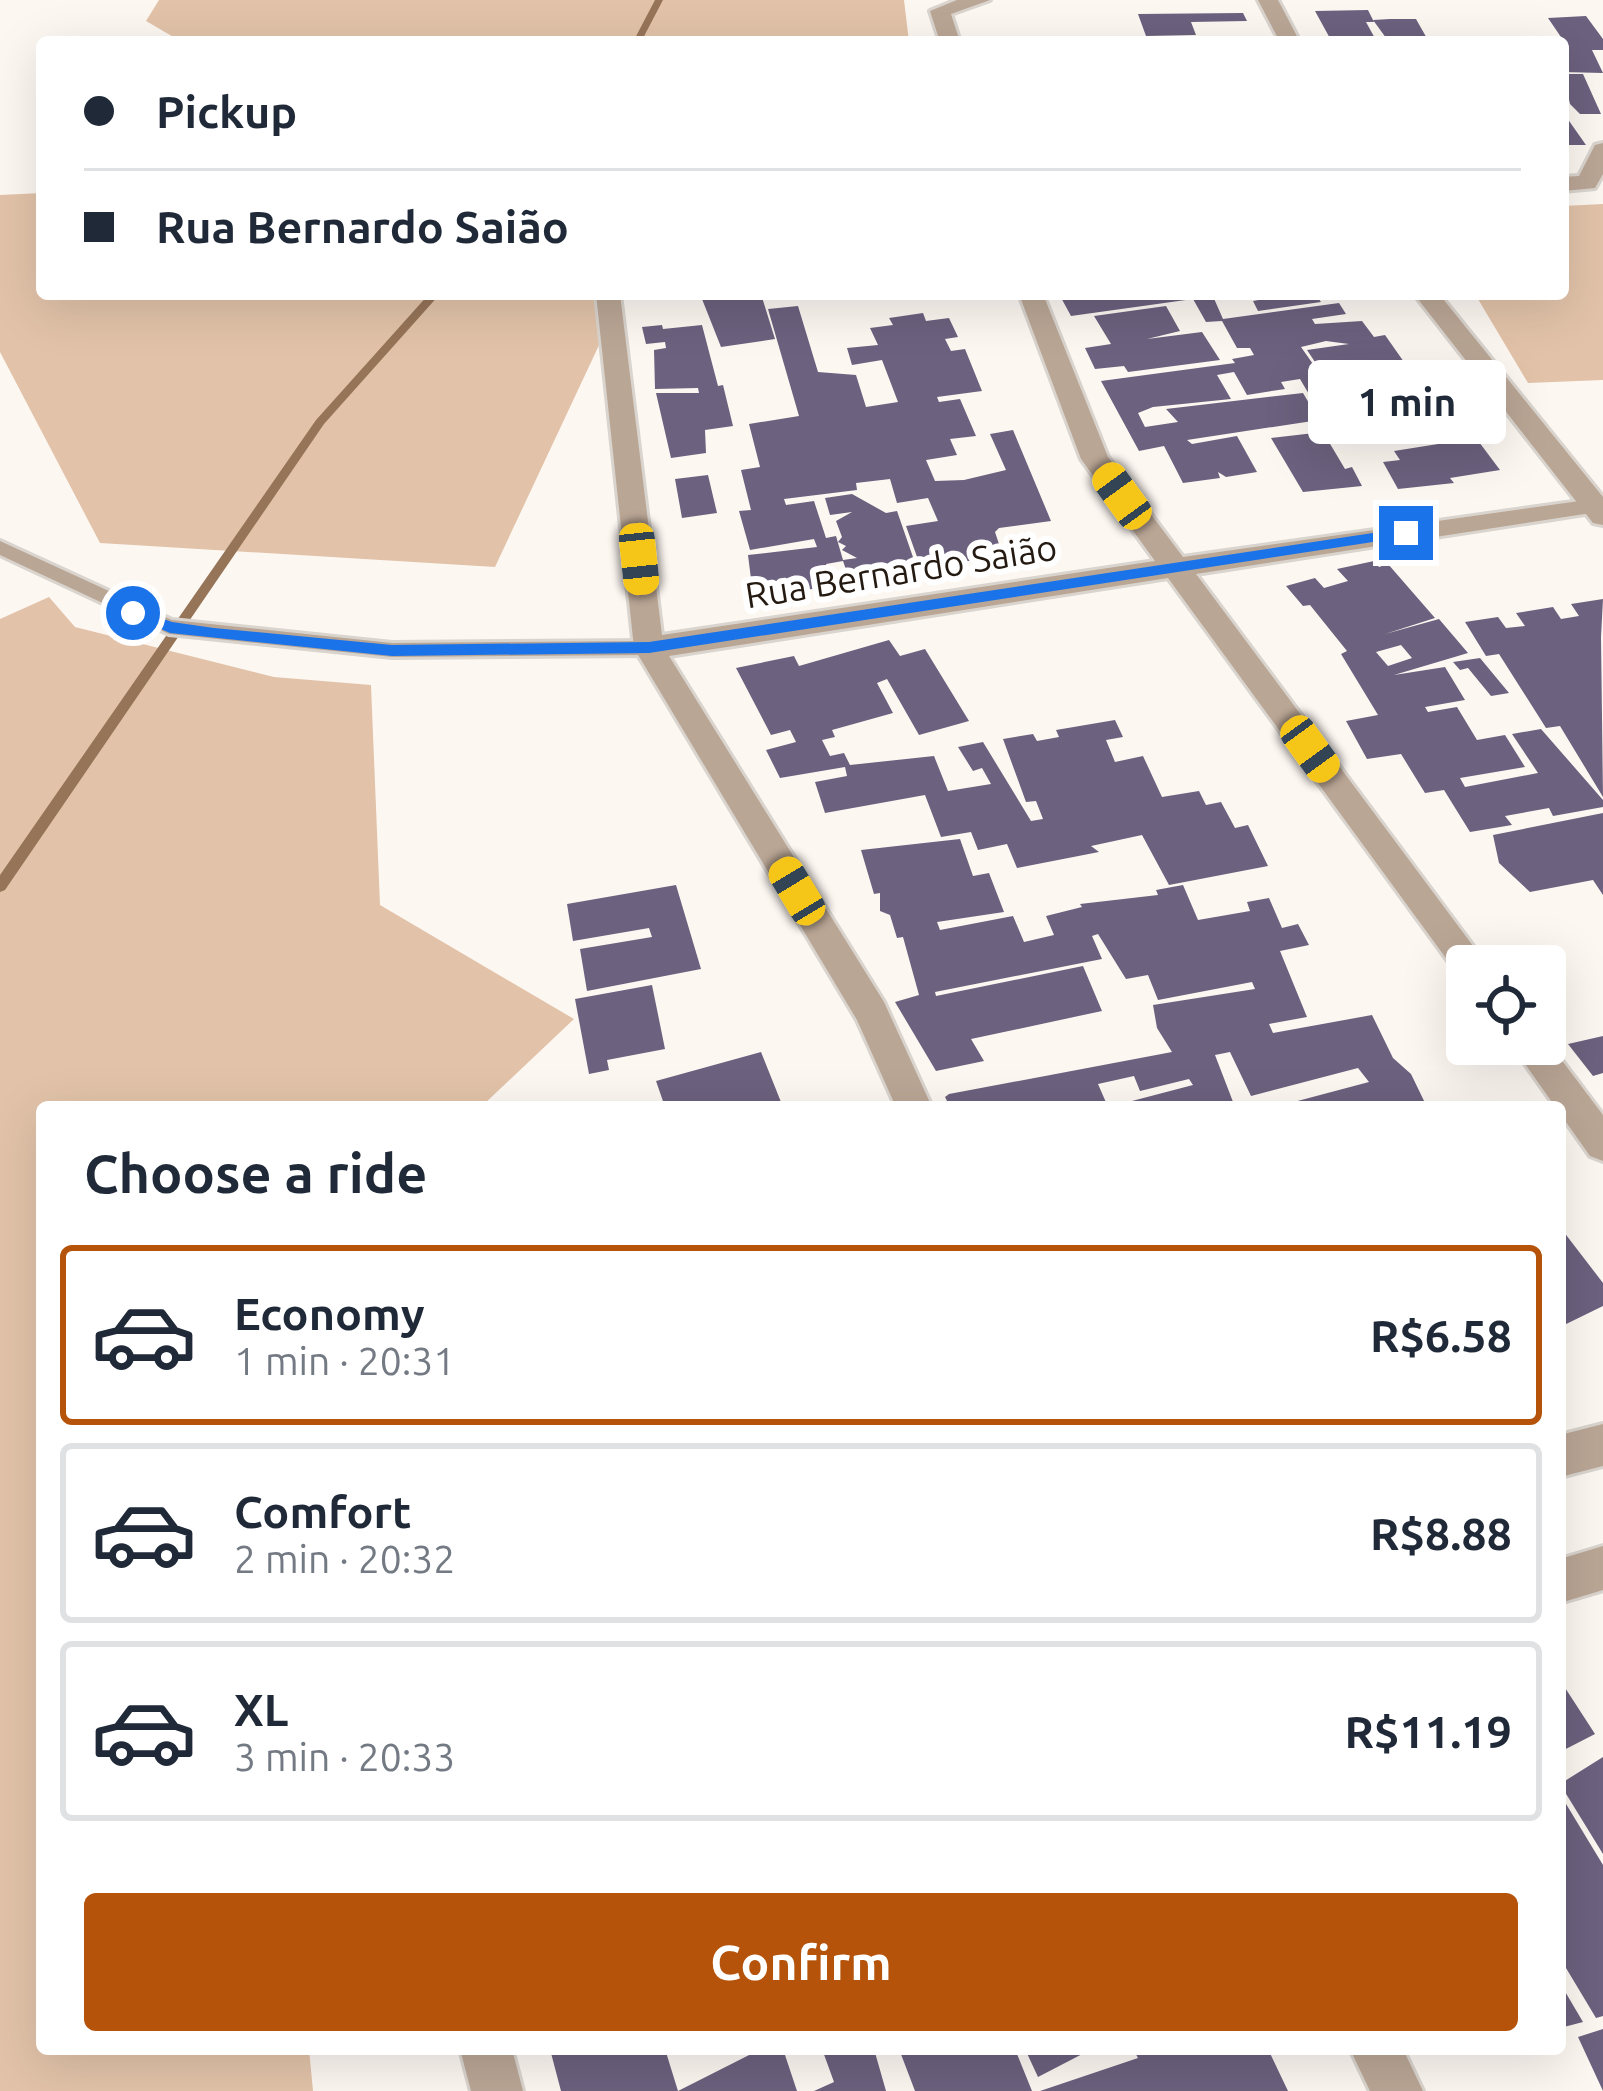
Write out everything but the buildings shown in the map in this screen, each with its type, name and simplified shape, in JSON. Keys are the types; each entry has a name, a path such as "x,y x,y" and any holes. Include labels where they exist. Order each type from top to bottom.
{"street":[{"path":"948,36 940,11 980,0"},
{"path":"1268,0 1287,36"},
{"path":"1569,184 1587,183 1603,150"},
{"path":"609,300 649,648 871,1013 911,1101"},
{"path":"1033,300 1095,459 1455,945"},
{"path":"1431,300 1597,510"},
{"name":"Rua Bernardo Saião","path":"649,648 1597,510"},
{"path":"1545,1065 1603,1144"},
{"path":"1566,1454 1603,1445"},
{"path":"1566,1579 1603,1568"},
{"path":"488,2055 497,2091"},
{"path":"1379,2055 1397,2091"}],"lane":[{"path":"0,547 133,613 170,627 214,634 392,650 649,648"}],"shaded area":[{"path":"159,0 904,0 908,36 172,36 146,21"},
{"path":"36,193 36,300 620,300 495,567 100,543 0,352 0,195"},
{"path":"1603,204 1603,380 1528,383 1479,300 1569,300 1569,206"},
{"path":"49,597 75,627 274,677 371,685 380,905 574,1019 487,1101 36,1101 36,2055 310,2055 313,2091 0,2091 0,619"}],"waterway":[{"path":"640,36 659,0"},
{"path":"0,886 320,422 430,300"}],"route":[{"path":"133,613 170,627 214,634 392,650 649,648 1406,533"}]}
